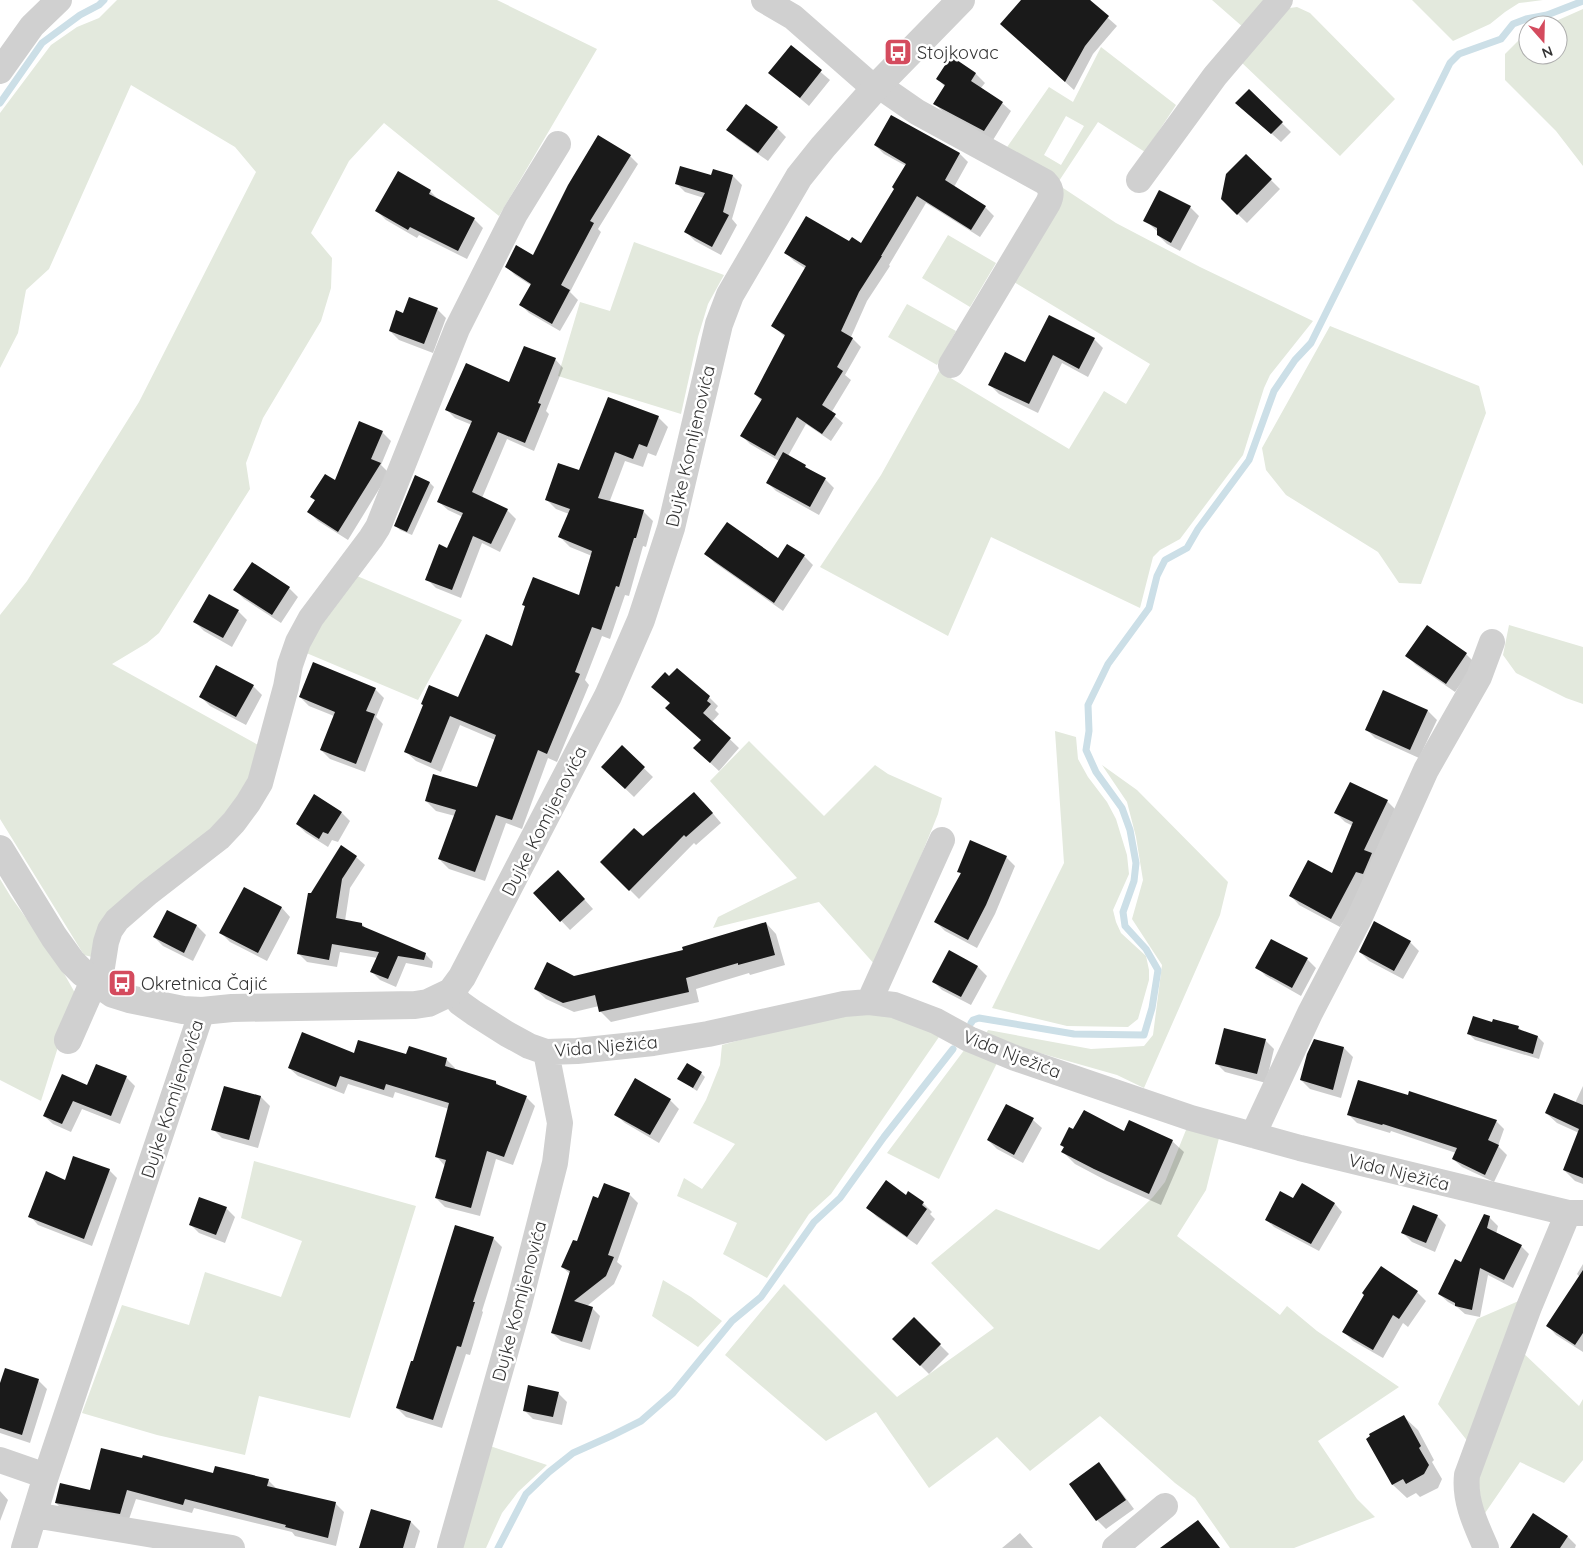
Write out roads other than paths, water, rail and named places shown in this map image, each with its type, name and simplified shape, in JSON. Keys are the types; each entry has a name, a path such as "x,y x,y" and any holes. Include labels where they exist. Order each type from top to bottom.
{"street":[{"path":"0,71 32,26 59,0"},
{"path":"764,0 793,17 866,82 878,85 918,112 1045,182 1050,190 1051,196 1048,203 951,366"},
{"name":"Dujke Komljenovića","path":"24,1548 46,1476 202,1011 232,1008 415,1006 428,1003 451,992 462,977 490,925 608,696 641,620 671,528 719,324 730,295 799,177 878,85 935,24 961,0"},
{"path":"1139,180 1215,76 1280,0"},
{"path":"68,1040 97,984 106,942 110,930 117,920 148,892 219,838 244,810 260,783 286,687 290,665 298,642 311,618 378,527 456,329 515,214 558,144"},
{"path":"1253,1135 1310,1013 1363,911 1426,770 1479,677 1492,642"},
{"path":"869,1002 942,840"},
{"path":"0,849 63,950 83,973 113,994 183,1010 202,1011"},
{"name":"Vida Nježića","path":"451,992 460,1003 490,1024 529,1046 546,1052 577,1051 652,1043 708,1034 844,1004 869,1002 894,1005 936,1021 969,1039 1042,1067 1191,1118 1300,1148 1575,1213"},
{"name":"Dujke Komljenovića","path":"450,1548 519,1304 555,1163 560,1122 546,1052"},
{"path":"1486,1548 1468,1502 1467,1476 1529,1307 1575,1213"},
{"path":"0,1460 46,1476"},
{"path":"1115,1548 1164,1506"},
{"path":"34,1515 232,1548"}],"waterway":[{"path":"0,103 42,43 104,0"},
{"path":"971,1023 979,1018 1074,1034 1144,1035 1152,1008 1158,970 1146,949 1125,926 1123,912 1134,881 1136,863 1130,830 1122,808 1096,772 1086,750 1089,731 1088,705 1108,664 1149,608 1157,576 1165,560 1187,548 1198,529 1249,460 1274,391 1295,360 1311,343 1450,63 1459,54 1501,39 1513,24 1526,19 1547,15 1583,1"},
{"path":"498,1548 526,1494 549,1472 573,1453 641,1421 673,1393 732,1321 761,1297 814,1222 840,1198 884,1137 953,1049"}],"place":[{"name":"Stojkovac","path":"898,52"},
{"name":"Okretnica Čajić","path":"122,983"}]}
